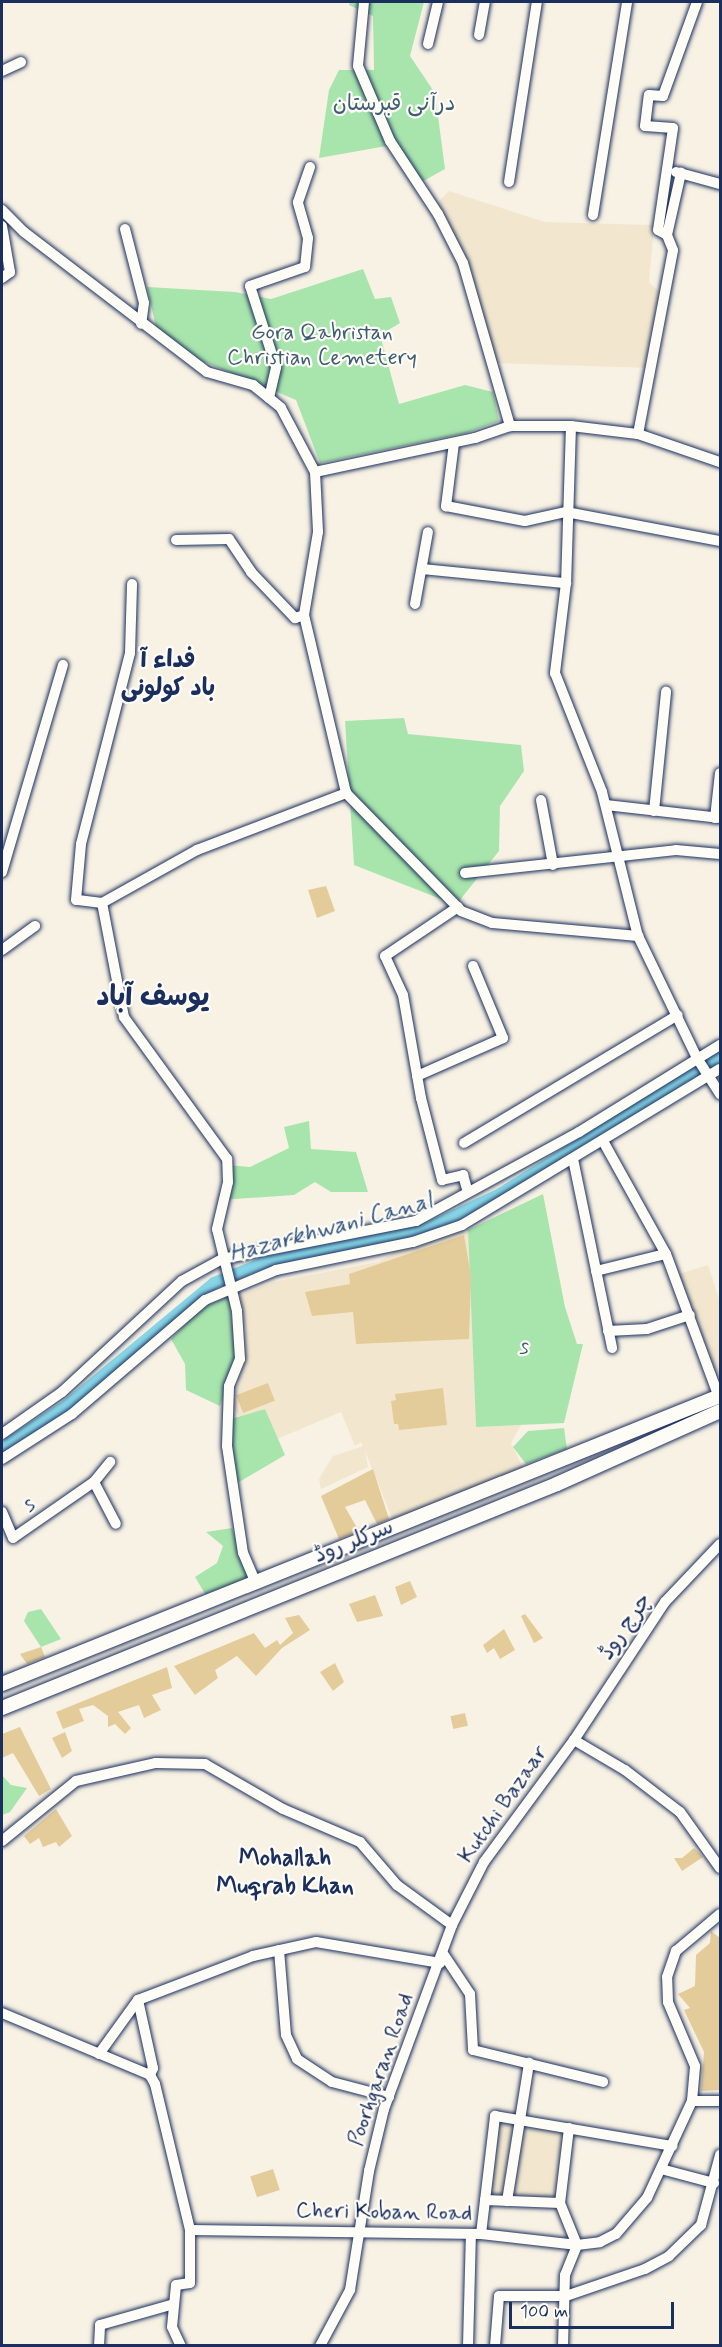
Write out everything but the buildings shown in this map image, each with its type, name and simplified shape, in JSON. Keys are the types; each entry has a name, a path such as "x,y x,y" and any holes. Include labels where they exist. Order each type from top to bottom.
{"main road":[{"path":"2,1684 720,1396"},
{"name":"سرکلر روڈ","path":"2,1708 557,1484 720,1411"},
{"path":"255,1581 263,1601"}],"street":[{"path":"364,2 358,66 390,141 438,214 463,263 510,426"},
{"path":"428,44 438,2"},
{"path":"478,35 485,2"},
{"path":"509,182 537,2"},
{"path":"593,215 627,2"},
{"path":"667,235 658,230 673,128 645,126 649,95 663,96 697,2"},
{"path":"2,71 21,62"},
{"path":"269,399 276,367 250,285 305,267 308,238 298,202 310,167"},
{"path":"667,169 720,184"},
{"path":"638,434 673,250 667,235 681,173"},
{"path":"2,210 141,324 207,372 253,386 281,408 315,472 318,532 304,615 346,793 458,907 492,923 638,936"},
{"path":"2,226 10,272 2,278"},
{"path":"124,229 144,303 141,324"},
{"path":"315,472 454,442 510,426 571,426 638,434 720,462"},
{"path":"571,426 566,512 566,583 555,673 606,805 638,936 697,1058 720,1094"},
{"path":"454,442 446,506 525,521 566,512 720,541"},
{"path":"415,604 428,532"},
{"path":"176,540 229,539 251,572 295,618 304,615"},
{"path":"422,569 566,583"},
{"path":"132,584 130,653 81,844 76,900 102,903 197,850 346,793"},
{"path":"2,872 63,665"},
{"path":"654,810 666,692"},
{"path":"606,805 718,818 720,773"},
{"path":"542,800 553,865"},
{"path":"465,873 620,859 676,850 720,854"},
{"path":"102,903 124,1017 227,1159 228,1182 217,1229 222,1259 237,1311 240,1359 229,1386 225,1419 229,1480 243,1553 255,1581"},
{"path":"458,907 385,956 403,995 417,1076 442,1180 463,1175 468,1192"},
{"path":"2,950 35,926"},
{"path":"417,1076 503,1038 473,966"},
{"path":"464,1143 678,1015"},
{"path":"2,1434 62,1392 182,1281 222,1259 416,1221 579,1132 720,1045"},
{"path":"2,1459 72,1414 205,1300 230,1287 276,1270 413,1242 462,1225 720,1069"},
{"path":"603,1141 666,1254 720,1396"},
{"path":"573,1159 612,1348"},
{"path":"596,1271 666,1254"},
{"path":"608,1331 647,1329 690,1315"},
{"name":"s","path":"2,1512 13,1538 93,1482 110,1462"},
{"path":"93,1482 116,1524"},
{"name":"چرچ روڈ","path":"574,1740 665,1602 720,1544"},
{"path":"574,1740 625,1770 680,1812 720,1868"},
{"name":"Kutchi Bazaar","path":"452,1925 484,1862 574,1740"},
{"path":"2,1841 76,1781 156,1763 205,1764 283,1809 360,1842 398,1885 452,1925"},
{"path":"720,1914 676,1951 666,1984 668,2002 694,2066 692,2101 720,2101"},
{"name":"Poorhgaran Road","path":"320,2346 350,2290 363,2231 374,2146 389,2097 442,1959 452,1925"},
{"path":"99,2054 138,2000 208,1970 316,1942 442,1959 470,1994 470,2046 477,2052 603,2082"},
{"path":"279,1950 286,2035 297,2059 332,2082 389,2097"},
{"path":"138,2000 153,2068 150,2075 190,2229 190,2283 176,2285 172,2327 181,2346"},
{"path":"2,2013 150,2075"},
{"path":"507,2201 529,2063"},
{"name":"Cheri Koban Road","path":"190,2229 476,2234 577,2245 600,2242 616,2234 646,2198 692,2101"},
{"path":"468,2346 476,2234 485,2200 495,2116 672,2146"},
{"path":"563,2346 568,2261 577,2245 560,2203 569,2128"},
{"path":"495,2346 499,2296 566,2296 669,2256 701,2224 720,2155"},
{"path":"661,2169 714,2183"},
{"path":"485,2200 560,2203"},
{"path":"99,2346 100,2325 174,2304"}],"shaded area":[{"path":"449,191 545,222 654,225 649,282 668,300 651,368 492,363 463,263 434,207"},
{"path":"462,1225 464,1234 468,1230 476,1427 521,1425 511,1443 524,1470 394,1523 365,1451 368,1467 321,1489 319,1479 333,1456 363,1446 361,1442 355,1446 341,1412 277,1439 265,1409 241,1418 232,1407 245,1360 246,1329 240,1295 274,1282 378,1262 413,1242"},
{"path":"708,1265 720,1302 720,1386 676,1275"},
{"path":"498,2119 567,2130 554,2210 485,2199"}],"green space":[{"name":"درآنی قبرستان","path":"350,2 424,2 410,56 435,93 445,169 418,184 392,145 319,158 329,90 339,70 374,70 373,16 349,5"},
{"name":"Gora Qabristan Christian Cemetery","path":"363,269 375,299 391,297 400,323 380,335 399,404 465,385 493,392 499,421 466,433 320,463 296,400 195,358 157,332 147,287 235,292 271,299"},
{"path":"404,718 408,734 521,745 524,771 500,806 499,851 456,905 354,865 345,721"},
{"path":"309,1121 311,1149 356,1152 368,1192 331,1192 315,1182 294,1195 220,1200 227,1165 250,1167 289,1148 284,1127"},
{"name":"s","path":"543,1194 565,1307 577,1344 583,1344 564,1423 476,1427 468,1230"},
{"path":"229,1296 236,1358 220,1406 186,1390 185,1364 171,1339 201,1308"},
{"path":"265,1409 285,1455 234,1485 231,1419"},
{"path":"564,1428 567,1449 526,1464 513,1447 528,1431"},
{"path":"232,1528 249,1581 207,1597 195,1577 217,1563 223,1546 206,1532"},
{"path":"41,1609 61,1639 41,1647 24,1621 28,1612"},
{"path":"2,1775 11,1785 27,1788 10,1812 2,1815"}],"waterway":[{"name":"Hazarkhwani Canal","path":"2,1448 66,1406 214,1283 263,1263 424,1230 500,1194 720,1057"}],"district":[{"name":"فداء آ باد کولونی","path":"168,675"},
{"name":"یوسف آباد","path":"153,998"},
{"name":"Mohallah Muqrab Khan","path":"285,1873"}]}
